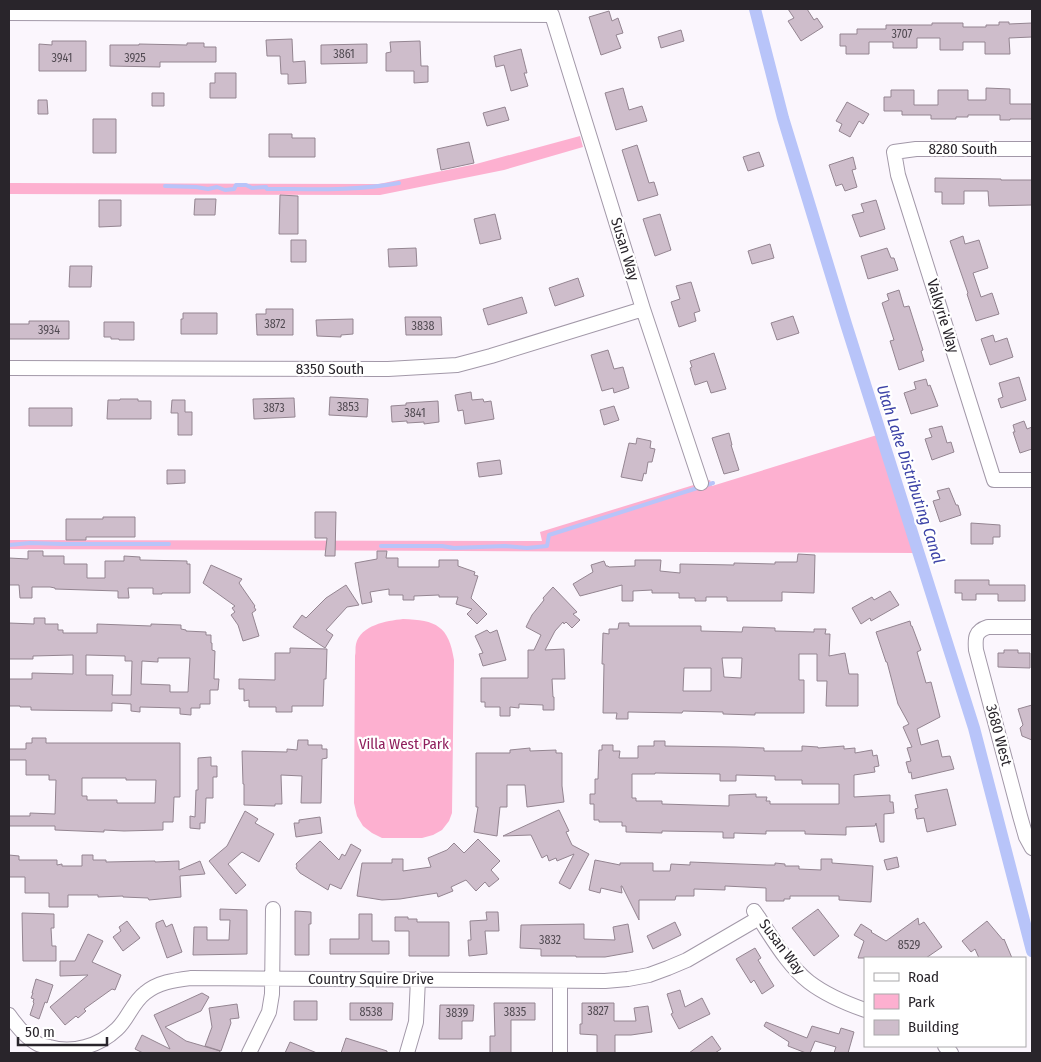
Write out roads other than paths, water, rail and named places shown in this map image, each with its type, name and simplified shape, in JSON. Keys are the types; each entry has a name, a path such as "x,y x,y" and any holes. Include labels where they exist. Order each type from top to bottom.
{"street":[{"name":"Susan Way","path":"9,13 552,15 643,309 701,483"},
{"name":"8280 South","path":"894,152 916,149 1032,149"},
{"name":"Valkyrie Way","path":"894,152 898,175 994,480 1032,480"},
{"name":"8350 South","path":"9,368 388,369 457,364 491,356 643,309"},
{"name":"3680 West","path":"1032,627 988,627 978,633 976,640 976,650 1020,816 1026,837 1032,848"},
{"path":"250,1053 269,1012 272,994 273,909"},
{"name":"Susan Way","path":"756,914 788,960 809,982 830,995 864,1010"},
{"name":"Country Squire Drive","path":"9,1015 25,1034 38,1044 57,1049 77,1049 93,1045 106,1038 118,1028 135,1002 145,992 160,984 175,980 191,978 560,981 628,979 649,975 687,960 756,914"},
{"path":"406,1053 416,1022 418,980"},
{"path":"560,981 560,1053"}],"waterway":[{"name":"Utah Lake Distributing Canal","path":"755,9 783,118 974,728 1032,951"},
{"path":"165,186 208,189 217,187 225,190 234,189 236,185 246,185 252,188 266,187 267,189 333,189 383,186 399,183"},
{"path":"381,546 442,546 454,548 505,546 527,548 547,546 549,535 713,483"},
{"path":"9,545 30,543 169,544"}],"park label":[{"name":"Villa West Park","path":"404,744"}]}
